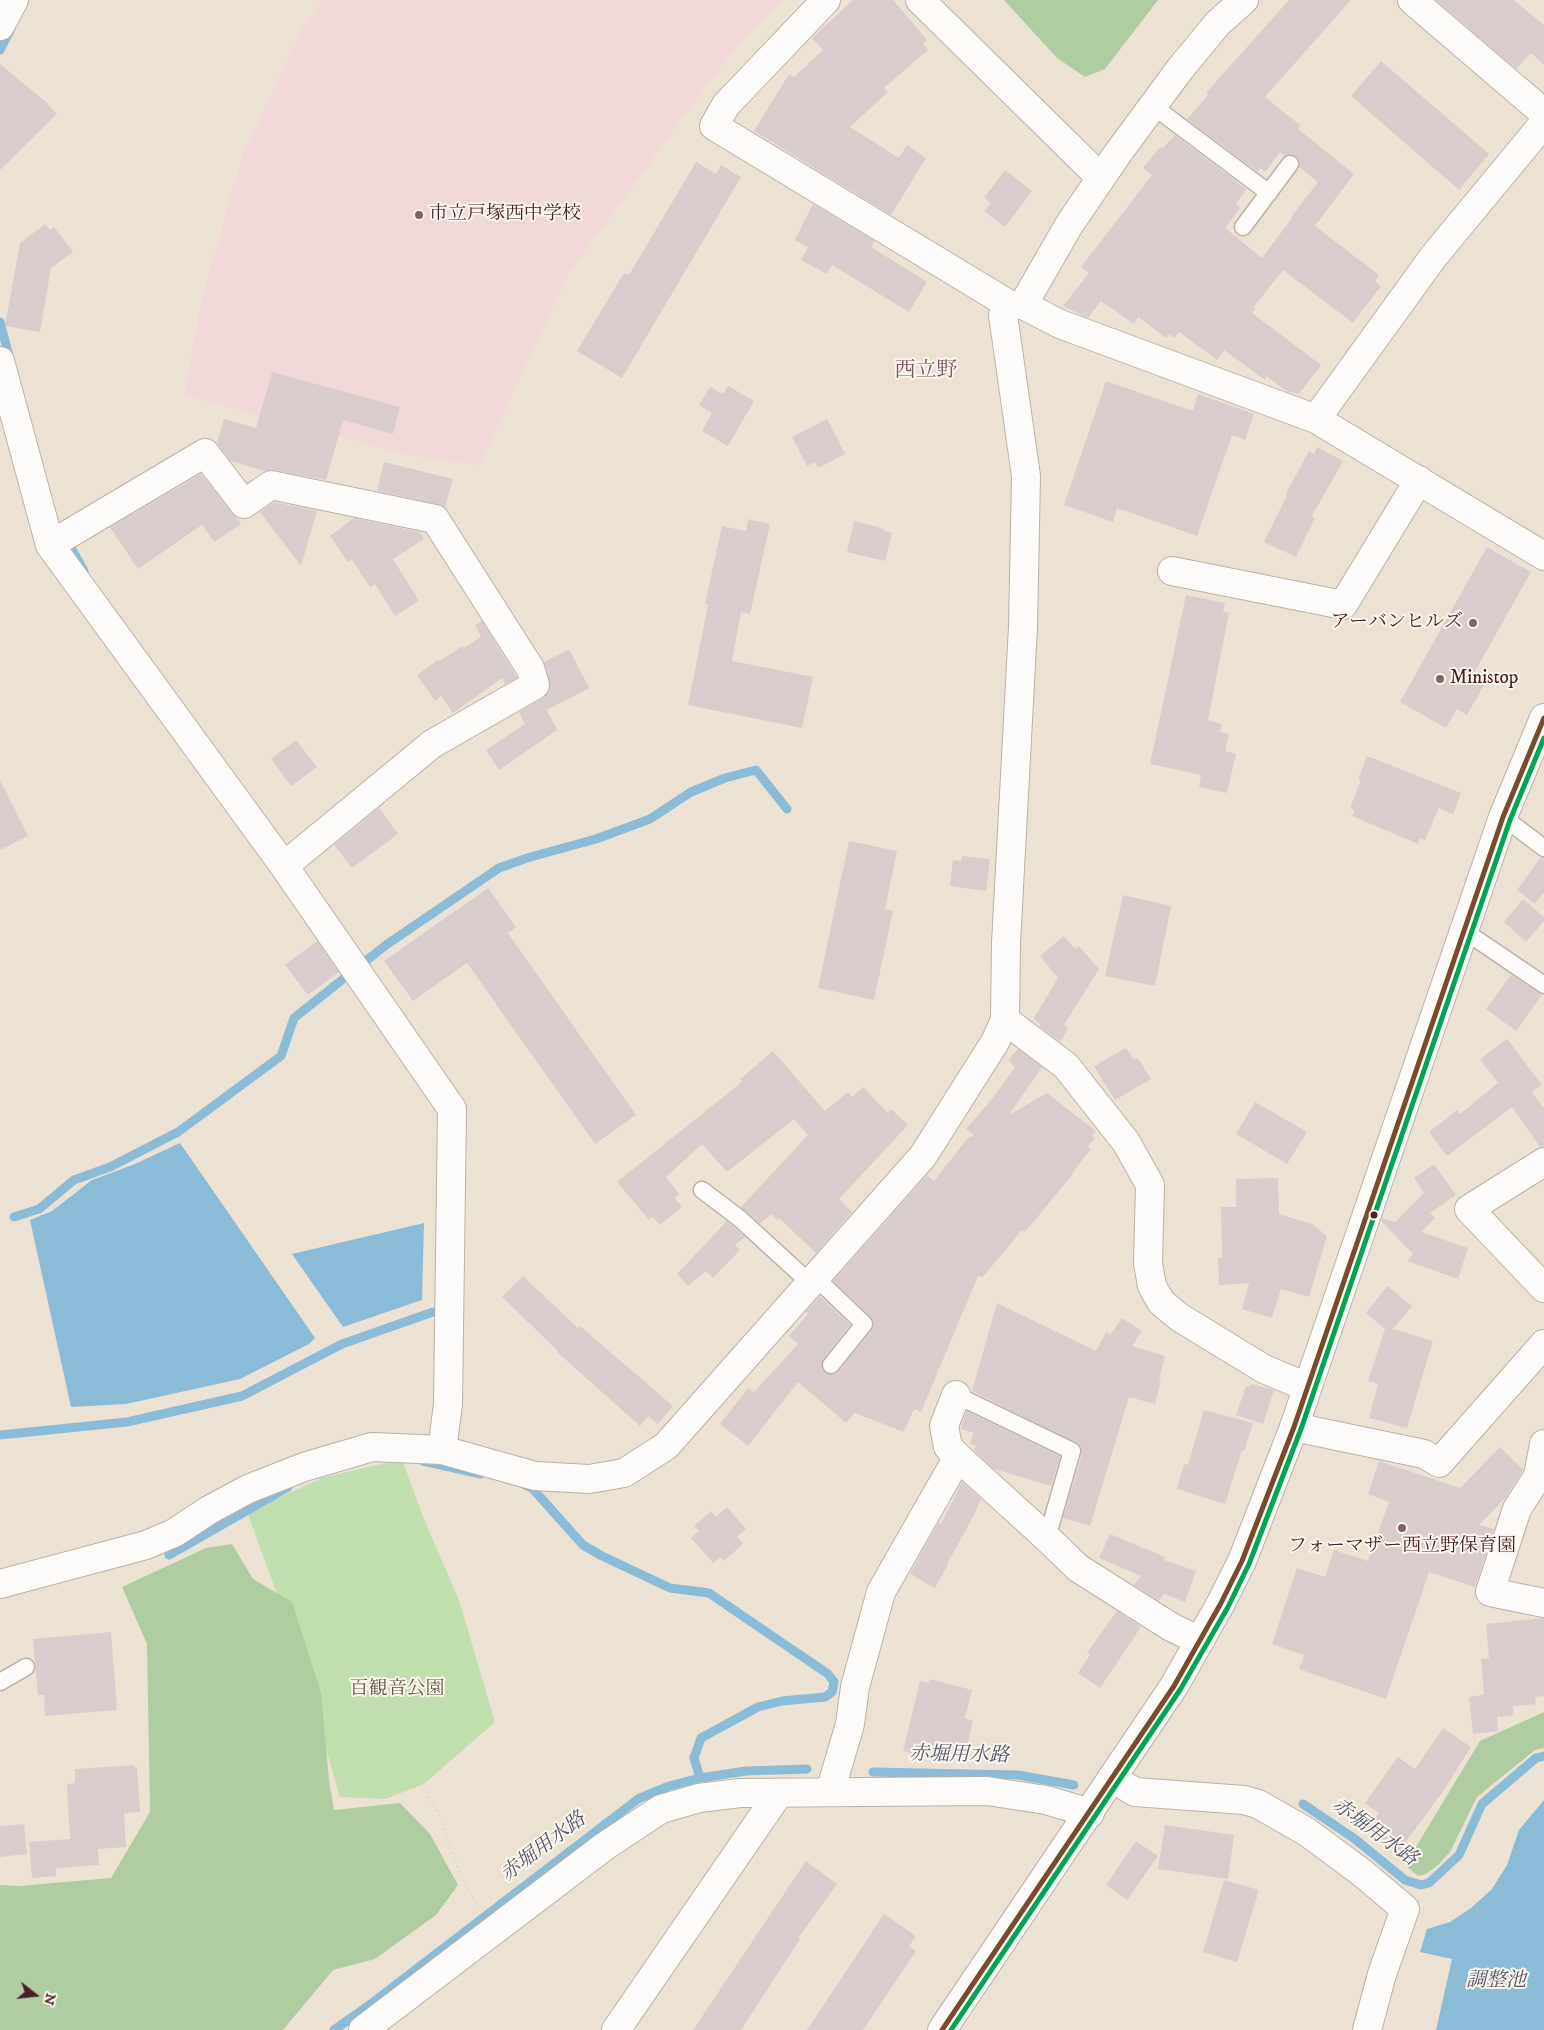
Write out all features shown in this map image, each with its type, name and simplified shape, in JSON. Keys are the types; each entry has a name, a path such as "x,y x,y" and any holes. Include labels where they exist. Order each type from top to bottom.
{"street":[{"path":"0,26 14,0"},
{"path":"826,0 726,105 714,126 1016,305 1060,324 1316,419 1544,556"},
{"path":"920,0 1101,178"},
{"path":"0,1584 146,1545 174,1533 209,1510 248,1489 304,1466 372,1447 442,1450 535,1476 589,1479 624,1473 666,1446 923,1156 995,1042 1005,1020 1006,943 1024,627 1026,476 1003,315 1016,305 1101,178 1180,69 1218,23 1244,0"},
{"path":"1412,0 1544,113"},
{"path":"1316,419 1434,256 1544,123"},
{"path":"0,360 50,545 284,866 452,1109 448,1404 442,1450"},
{"path":"50,545 205,453 244,504 271,485 435,519 530,668 535,685 432,744 284,866"},
{"path":"1172,571 1343,605 1419,480"},
{"path":"942,2030 1174,1686 1242,1561 1294,1427 1503,817 1544,718"},
{"path":"1005,1020 1066,1066 1126,1142 1150,1185 1148,1263 1152,1286 1161,1302 1179,1317 1264,1369 1307,1387"},
{"path":"1544,1162 1469,1209 1544,1288"},
{"path":"1294,1427 1424,1454 1439,1462 1541,1352"},
{"path":"956,1395 944,1426 948,1447 1078,1568 1171,1627 1200,1641"},
{"path":"1544,1444 1541,1476 1517,1509 1490,1592 1544,1603"},
{"path":"830,1792 850,1724 855,1687 882,1592 958,1457"},
{"path":"1112,1778 1135,1792 1244,1800 1258,1804 1307,1832 1361,1872 1405,1909 1382,1974 1367,2030"},
{"path":"363,2030 605,1846 661,1809 699,1798 740,1792 987,1791 1046,1800 1090,1813"},
{"path":"616,2030 779,1793"}],"lane":[{"path":"1153,106 1268,194"},
{"path":"1243,227 1290,164"},
{"path":"1503,817 1544,848"},
{"path":"1463,930 1544,985"},
{"path":"702,1190 864,1324 831,1365"},
{"path":"956,1395 1072,1451 1047,1538"},
{"path":"0,1682 26,1667"}],"path":[{"path":"304,1466 342,1545"},
{"path":"364,1544 392,1552 419,1568 430,1595 431,1615 426,1644 410,1660 389,1670 365,1673 348,1671 328,1660 314,1635 309,1618 308,1598 314,1578 328,1557 342,1545 364,1544"},
{"path":"348,1671 354,1685 427,1792 440,1817 466,1887 495,1929"}],"shaded area":[{"name":"市立戸塚西中学校","path":"322,0 783,0 752,29 707,85 568,275 480,465 411,456 184,395 202,298 242,156 303,27"}],"green space":[{"path":"1004,0 1158,0 1105,69 1085,77 1057,58"},
{"name":"百観音公園","path":"402,1459 423,1517 459,1600 495,1722 424,1784 385,1799 340,1797 296,1646 247,1512 322,1478"},
{"path":"232,1544 253,1579 292,1602 321,1693 329,1780 334,1810 400,1803 430,1834 458,1885 436,1915 375,1959 333,1970 283,2030 0,2030 0,1885 19,1886 111,1878 150,1812 147,1644 122,1587 206,1548"},
{"path":"1544,1712 1544,1748 1535,1750 1477,1797 1450,1852 1426,1874 1418,1876 1405,1865 1480,1741"}],"water":[{"path":"180,1143 315,1338 309,1344 240,1379 126,1404 71,1407 30,1220 52,1211 92,1180 135,1164"},
{"path":"424,1223 422,1300 343,1327 292,1254"},
{"name":"調整池","path":"1544,1800 1544,2030 1436,2030 1452,1959 1420,1952 1427,1929 1450,1922 1471,1908 1492,1889 1507,1865 1519,1830"}],"building":[{"path":"853,0 893,0 927,40 923,44 928,50 884,88 888,92 850,127 899,158 907,145 926,158 891,215 754,131 789,74 794,77 823,50 812,38"},
{"path":"1289,0 1351,0 1265,97 1300,125 1298,129 1354,174 1315,226 1379,275 1375,281 1381,286 1353,323 1283,270 1253,308 1255,309 1252,313 1321,365 1299,394 1288,392 1266,376 1265,380 1224,350 1217,360 1179,332 1174,338 1169,334 1166,338 1138,317 1134,324 1101,301 1088,318 1063,306 1089,273 1081,267 1152,175 1143,168 1160,147 1162,149 1175,135 1246,189 1236,204 1240,208 1225,228 1262,258 1292,218 1318,182 1299,167 1299,161 1296,156 1291,154 1285,156 1280,152 1265,172 1260,168 1258,172 1187,119 1208,95 1206,93"},
{"path":"1436,0 1514,0 1544,25 1544,65 1531,53 1516,69"},
{"path":"1381,61 1489,154 1459,190 1351,96"},
{"path":"0,64 46,102 57,114 0,170"},
{"path":"696,162 716,174 721,165 741,177 622,378 577,351 624,273 629,275"},
{"path":"1005,170 1032,191 1005,227 984,211 991,203 984,198"},
{"path":"813,204 875,241 871,247 927,282 909,312 832,265 827,274 801,260 808,247 795,240"},
{"path":"45,224 50,230 54,227 73,252 51,268 40,332 5,326 20,243"},
{"path":"272,372 400,407 393,434 343,420 326,480 274,470 265,471 231,461 217,443 224,419 256,428"},
{"path":"1106,381 1193,411 1198,394 1254,414 1245,440 1232,435 1197,536 1117,508 1113,522 1064,505"},
{"path":"728,386 754,401 728,446 702,431 712,413 699,405 710,387 723,394"},
{"path":"827,419 845,454 818,468 815,462 807,466 792,437"},
{"path":"1317,447 1343,461 1312,516 1315,518 1296,557 1264,542 1287,495 1285,495 1309,451 1314,454"},
{"path":"384,462 453,479 445,507 377,491"},
{"path":"201,474 241,524 214,542 202,525 138,569 110,527"},
{"path":"274,502 317,511 301,566 260,512"},
{"path":"354,518 419,532 424,539 393,559 419,601 395,616 375,584 370,587 352,560 348,562 330,536"},
{"path":"748,519 770,524 750,614 741,612 732,661 813,677 802,728 688,705 708,605 705,604 722,526 746,531"},
{"path":"854,521 885,529 884,531 892,533 885,561 847,552"},
{"name":"アーバンヒルズ","path":"1487,547 1531,572 1473,675 1486,682 1467,715 1457,709 1446,728 1400,702"},
{"path":"1186,595 1225,603 1223,612 1229,613 1208,720 1222,724 1220,732 1229,734 1225,751 1236,754 1227,793 1199,787 1201,775 1150,764"},
{"path":"482,621 517,678 505,684 502,678 453,713 441,696 435,701 417,675 438,660 463,646 464,648 481,637 475,625"},
{"path":"569,649 589,688 547,710 557,730 499,770 486,750 525,724 519,712 543,698 550,688 544,662"},
{"path":"296,740 317,767 291,786 271,759"},
{"path":"1367,756 1461,793 1453,814 1439,808 1425,840 1420,838 1418,844 1352,816 1355,810 1350,808 1361,780 1358,779"},
{"path":"0,780 28,836 0,850"},
{"path":"379,808 398,834 352,868 334,845"},
{"path":"849,841 897,851 885,909 893,911 874,1000 818,988"},
{"path":"962,856 990,859 986,891 950,886 953,860 961,861"},
{"path":"1541,857 1544,858 1544,892 1535,904 1517,890"},
{"path":"488,888 516,927 508,933 636,1115 595,1144 467,963 413,1001 384,961"},
{"path":"1123,895 1171,906 1155,986 1105,976"},
{"path":"1523,899 1544,917 1544,921 1526,942 1504,922"},
{"path":"1064,936 1075,949 1079,946 1099,969 1064,1025 1068,1029 1060,1042 1039,1026 1034,1018 1058,978 1040,956"},
{"path":"317,941 339,972 308,995 285,965"},
{"path":"1511,975 1542,995 1516,1031 1486,1009"},
{"path":"1507,1039 1542,1085 1532,1092 1544,1108 1544,1146 1540,1147 1512,1107 1447,1156 1429,1132 1457,1110 1460,1114 1498,1083 1480,1059"},
{"path":"1126,1048 1134,1060 1138,1058 1151,1079 1115,1100 1094,1066"},
{"path":"1018,1049 1042,1067 1009,1115 1047,1093 1096,1131 1092,1136 1095,1138 1088,1146 1091,1149 1073,1174 1025,1232 1022,1230 983,1277 978,1276 921,1412 914,1409 904,1432 855,1413 846,1423 798,1382 748,1446 720,1424 748,1388 754,1392 798,1344 789,1336 808,1314 806,1312 820,1296 850,1325 823,1359 822,1368 825,1373 834,1374 838,1372 872,1330 874,1325 871,1317 833,1281 927,1175 934,1181 967,1139 974,1135 966,1129 991,1100 1015,1067 1008,1060"},
{"path":"773,1051 825,1111 848,1092 852,1097 863,1087 888,1113 891,1109 908,1125 839,1199 852,1212 816,1253 779,1218 777,1220 771,1214 760,1224 741,1207 808,1135 794,1119 727,1172 702,1144 666,1177 679,1194 675,1198 682,1207 660,1225 653,1217 649,1220 617,1182 742,1082 740,1079"},
{"path":"1255,1102 1307,1132 1287,1164 1236,1134"},
{"path":"1434,1164 1456,1195 1430,1213 1435,1218 1421,1232 1468,1248 1458,1279 1407,1261 1413,1254 1381,1221 1382,1218 1395,1222 1424,1193 1414,1178"},
{"path":"1278,1178 1279,1214 1312,1224 1327,1236 1309,1297 1281,1289 1272,1318 1242,1309 1249,1283 1219,1285 1218,1258 1222,1258 1221,1207 1236,1207 1236,1179"},
{"path":"727,1221 745,1237 735,1245 740,1250 713,1278 706,1271 688,1286 677,1274"},
{"path":"523,1276 578,1328 580,1326 673,1406 658,1424 648,1416 640,1426 557,1352 502,1297"},
{"path":"1387,1286 1412,1306 1393,1329 1433,1341 1407,1428 1369,1418 1378,1384 1368,1381 1385,1329 1366,1313"},
{"path":"997,1303 1096,1351 1106,1332 1111,1334 1122,1318 1142,1331 1132,1346 1165,1356 1155,1404 1129,1397 1090,1526 1063,1518 1082,1454 1080,1445 972,1391"},
{"path":"1252,1384 1274,1390 1263,1424 1236,1415 1246,1386 1250,1387"},
{"path":"1204,1410 1253,1423 1244,1451 1242,1450 1225,1504 1177,1489 1184,1464 1188,1465"},
{"path":"966,1411 1060,1456 1051,1486 994,1469 974,1450 976,1446 970,1444 974,1433 961,1429"},
{"path":"1500,1447 1523,1470 1507,1496 1479,1525 1494,1529 1475,1587 1429,1572 1386,1699 1299,1669 1304,1655 1272,1644 1297,1568 1325,1577 1334,1550 1368,1561 1389,1502 1368,1494 1379,1461 1460,1488"},
{"path":"962,1482 981,1499 935,1588 910,1574 939,1522 941,1524"},
{"path":"727,1507 746,1529 737,1537 743,1544 724,1561 720,1557 713,1563 691,1538 699,1531 694,1526 711,1511 716,1517"},
{"path":"1110,1534 1165,1557 1164,1560 1196,1571 1185,1602 1164,1594 1159,1601 1134,1585 1141,1576 1099,1558"},
{"path":"1117,1611 1141,1627 1100,1688 1078,1673 1090,1655 1087,1653"},
{"path":"1544,1618 1544,1696 1535,1697 1536,1704 1513,1706 1514,1715 1497,1717 1498,1731 1473,1734 1469,1697 1484,1695 1481,1659 1489,1658 1486,1624"},
{"path":"111,1632 117,1710 45,1716 44,1695 38,1695 33,1639"},
{"path":"930,1679 972,1690 965,1718 973,1721 964,1757 930,1748 928,1757 903,1751 920,1681 929,1683"},
{"path":"1443,1728 1471,1747 1444,1790 1399,1851 1368,1829 1379,1813 1365,1803 1398,1757 1415,1769"},
{"path":"134,1765 134,1767 137,1767 140,1812 124,1813 126,1847 98,1849 99,1865 56,1868 56,1876 32,1878 29,1842 70,1839 67,1784 75,1783 75,1769"},
{"path":"24,1824 27,1854 0,1857 0,1826"},
{"path":"1165,1825 1234,1835 1228,1879 1158,1869"},
{"path":"1136,1841 1158,1856 1127,1900 1106,1885"},
{"path":"806,1861 837,1884 798,1938 800,1939 741,2030 693,2030"},
{"path":"1224,1880 1259,1890 1237,1962 1203,1952"},
{"path":"884,1914 916,1936 909,1946 916,1951 863,2030 807,2030"}],"waterway":[{"path":"0,50 11,29"},
{"path":"0,322 10,360"},
{"path":"66,539 84,571"},
{"path":"14,1217 39,1209 74,1180 110,1167 178,1132 281,1056 294,1018 386,945 499,868 527,858 596,839 650,819 691,792 725,778 756,770 787,809"},
{"path":"0,1435 127,1422 242,1396 342,1344 433,1312"},
{"path":"423,1461 481,1474"},
{"path":"525,1485 532,1488 583,1545 670,1588 709,1593 828,1674 834,1682 832,1692 825,1697 782,1701 758,1707 701,1738 694,1758 700,1778"},
{"path":"169,1555 288,1487"},
{"name":"赤堀用水路","path":"1303,1804 1355,1839 1405,1880 1421,1885 1429,1883 1459,1855 1482,1804 1536,1758 1544,1756"},
{"name":"赤堀用水路","path":"334,2030 638,1799 669,1786 700,1778 746,1771 807,1769"},
{"name":"赤堀用水路","path":"873,1772 1018,1775 1074,1785"}],"transit line":[{"path":"942,2030 1174,1686 1221,1603 1242,1561 1294,1427 1503,817 1544,718"},
{"path":"951,2030 1180,1690 1228,1607 1249,1564 1301,1429 1510,820 1544,738"}],"place":[{"name":"市立戸塚西中学校","path":"419,215"},
{"name":"アーバンヒルズ","path":"1473,623"},
{"name":"Ministop","path":"1440,679"},
{"name":"フォーマザー西立野保育園","path":"1402,1528"}],"district":[{"name":"西立野","path":"926,372"}]}
